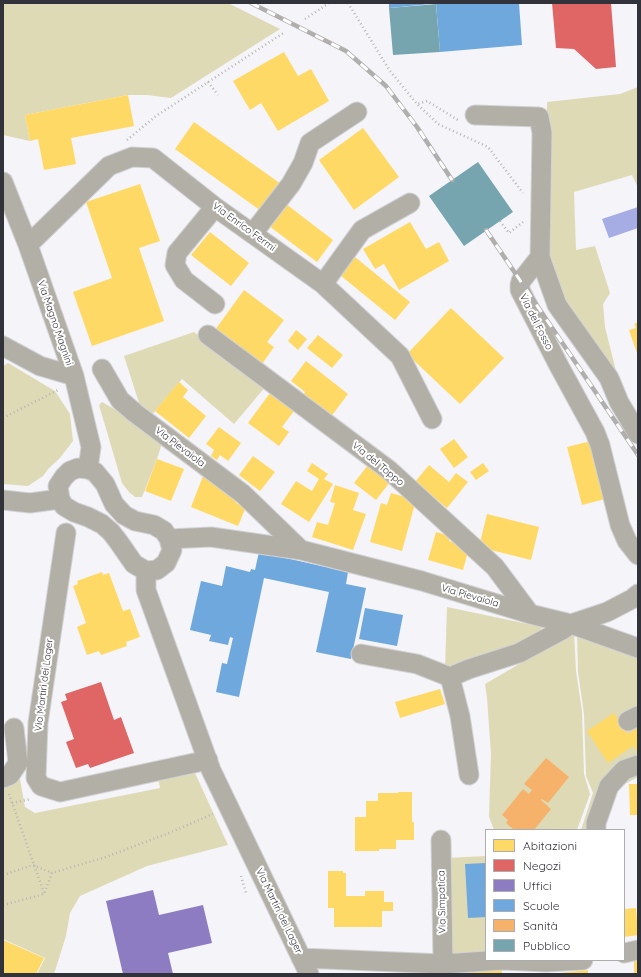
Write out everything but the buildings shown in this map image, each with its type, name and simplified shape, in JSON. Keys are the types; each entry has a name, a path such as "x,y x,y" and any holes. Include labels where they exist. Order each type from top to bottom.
{"street":[{"path":"253,233 291,184 303,163 310,143 357,112"},
{"path":"474,115 539,117 542,133 540,257 557,305 609,378 620,402 638,434"},
{"name":"Via Enrico Fermi","path":"28,245 109,166 132,157 153,158 215,206 323,284 400,356 432,418"},
{"name":"Via Magno Magnini","path":"3,182 28,245 74,376 91,447 88,469"},
{"path":"323,284 362,230 410,203"},
{"path":"215,206 177,253 175,265 184,280 215,304"},
{"name":"Via del Fosso","path":"540,257 521,281 520,290 559,366 596,432 620,525 627,541 638,555"},
{"name":"Via del Toppo","path":"208,335 388,470 495,567 530,614"},
{"path":"3,346 40,366 74,376"},
{"name":"Via Pievaiola","path":"102,369 120,400 135,413 243,494 301,550"},
{"path":"78,468 88,469 95,472 105,484 114,504 124,515 135,520 154,525 164,531 169,539 172,550 166,563 157,570 146,570 134,564 111,532 102,524 64,506 60,499 58,486 70,471 78,468"},
{"path":"3,500 30,503 60,499"},
{"name":"Via Martiri dei Lager","path":"66,533 38,723 36,778 41,786 60,792 208,760"},
{"name":"Via Pievaiola","path":"169,539 211,537 301,550 422,581 530,614 571,624 638,648"},
{"name":"Via Martiri dei Lager","path":"146,570 146,590 211,770 305,966"},
{"path":"361,654 417,664 450,677 469,669 519,653 571,624 607,612 632,599 638,594"},
{"path":"450,677 460,716 469,774"},
{"path":"3,778 10,775 18,763 14,728"},
{"path":"596,829 596,823 609,786 624,770 638,765"},
{"name":"Via Simpatica","path":"438,969 441,840"},
{"path":"625,952 638,950"},
{"path":"305,966 438,969 495,961"},
{"path":"524,961 564,961"}],"path":[{"path":"304,19 329,3"},
{"path":"348,3 390,71 417,104 438,124 488,147 523,193"},
{"path":"123,161 124,142 156,116 285,32"},
{"path":"208,82 218,95"},
{"path":"417,104 428,101 463,122 474,115"},
{"path":"500,221 508,233 537,211 540,216"},
{"path":"3,418 58,390"},
{"path":"3,414 7,416"},
{"path":"3,778 44,894"},
{"path":"3,874 33,865 52,873 106,857 218,812"},
{"path":"240,870 246,893"},
{"path":"44,894 52,873"},
{"path":"3,905 44,894"}],"shaded area":[{"path":"3,3 228,3 280,29 171,98 147,95 128,95 25,115 30,141 3,135"},
{"path":"638,87 638,188 632,175 574,192 576,250 595,246 610,293 603,304 605,327 616,371 572,311 546,265 547,102 620,94"},
{"path":"194,332 266,386 234,424 182,379 151,416 140,406 124,356"},
{"path":"8,363 55,391 70,414 73,441 43,476 28,486 3,484 3,366"},
{"path":"102,402 130,418 162,443 142,497 135,497 122,483 99,405"},
{"path":"447,607 542,627 541,637 445,669"},
{"path":"574,632 576,671 582,711 584,774 590,794 577,829 494,829 489,817 491,754 485,684"},
{"path":"577,633 638,652 638,777 617,788 605,821 605,829 581,829 593,793 586,776 584,714 578,672"},
{"path":"188,770 195,773 228,845 147,866 80,896 70,913 66,936 54,974 37,974 45,958 3,939 3,785 20,779 25,807 35,813 160,788 158,777"},
{"path":"485,856 485,960 449,961 446,858"}],"water":[{"path":"638,207 638,228 609,238 602,219"}],"railway":[{"path":"251,3 346,51 386,86 417,127 452,180"},
{"path":"486,230 638,455"}]}
